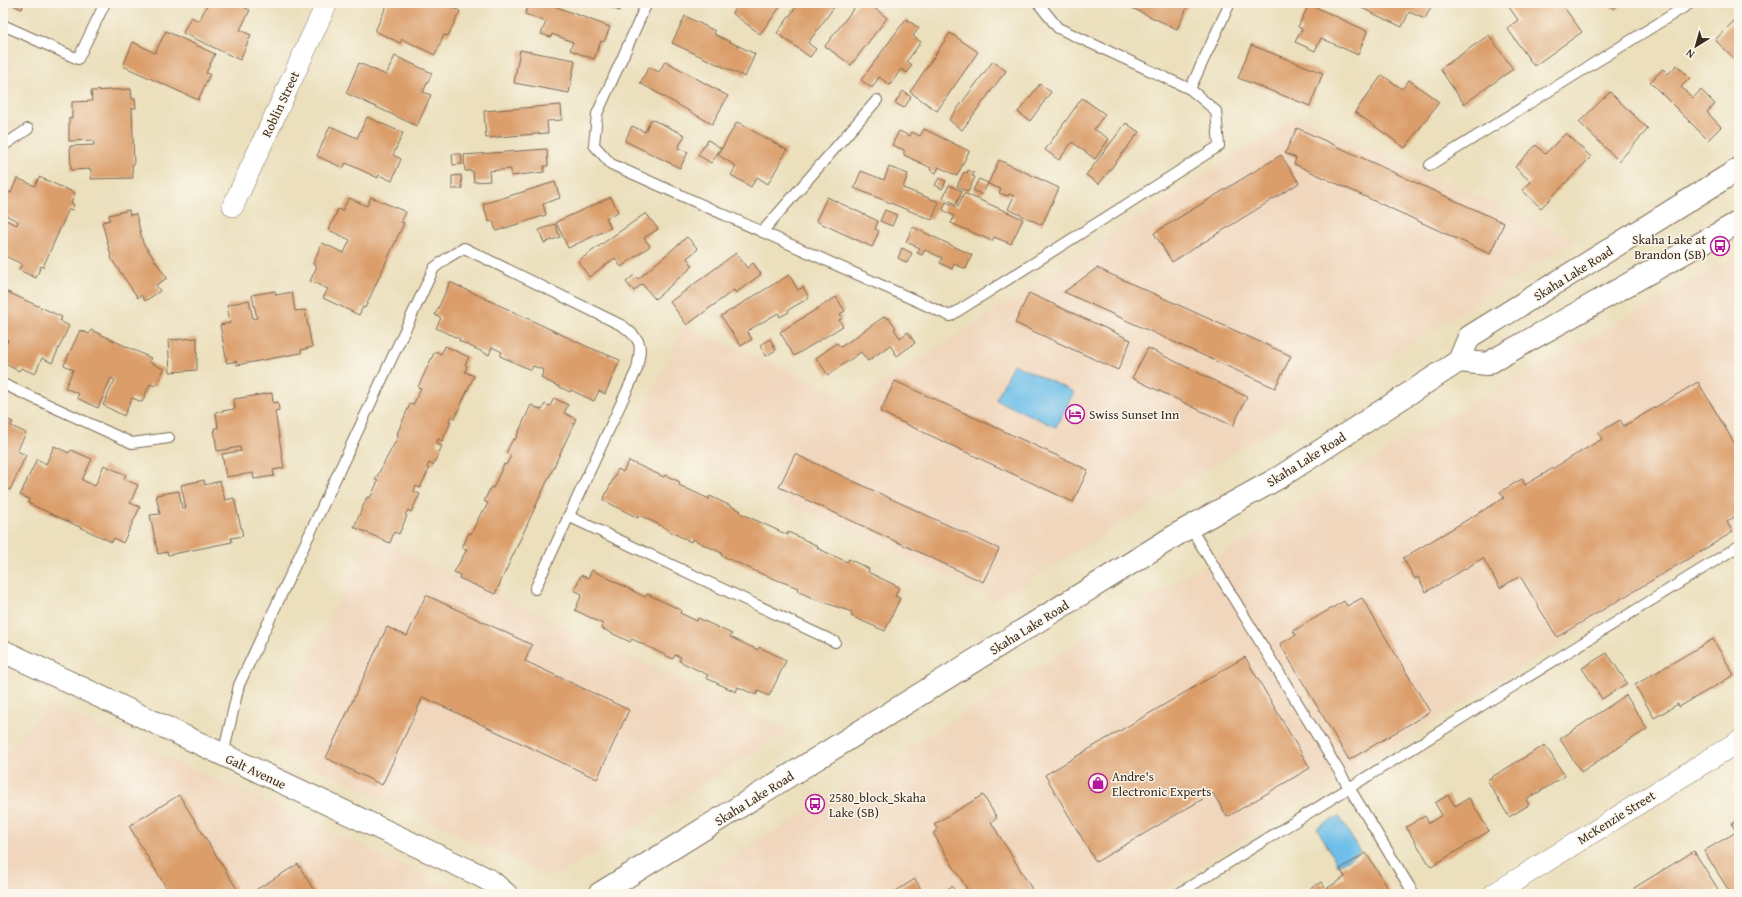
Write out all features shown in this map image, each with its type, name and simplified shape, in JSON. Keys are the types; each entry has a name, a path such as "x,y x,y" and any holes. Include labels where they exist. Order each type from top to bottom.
{"main road":[{"name":"Skaha Lake Road","path":"599,894 1190,527 1280,477 1459,361 1469,337 1739,169"},
{"path":"1459,361 1487,364 1739,222"},
{"name":"Galt Avenue","path":"3,651 223,755 482,885 492,882 506,894"}],"street":[{"name":"Roblin Street","path":"233,206 327,3"},
{"name":"McKenzie Street","path":"1494,894 1739,741"}],"lane":[{"path":"3,25 78,59 105,3"},
{"path":"647,3 597,114 594,145 611,164 950,316 1219,146 1216,111 1190,89 1058,28 1038,3"},
{"path":"1190,89 1230,3"},
{"path":"1430,165 1691,3"},
{"path":"762,232 877,100"},
{"path":"3,146 28,129"},
{"path":"223,755 239,685 434,268 464,248 623,326 637,337 641,348 637,369 535,589"},
{"path":"3,384 132,443 169,438"},
{"path":"568,516 835,642"},
{"path":"1190,527 1414,894"},
{"path":"1178,894 1739,546"}],"shaded area":[{"path":"1297,116 1576,240 998,600 634,433 684,325 855,401"},
{"path":"1739,255 1739,532 1155,894 673,894 1407,439"},
{"path":"369,536 789,731 558,875 540,872 268,745"},
{"path":"49,704 458,890 462,894 3,894 3,756"}],"water":[{"path":"1013,364 1074,392 1056,427 996,400"},
{"path":"1339,816 1360,852 1338,865 1317,828"}],"building":[{"path":"8,3 24,3 22,9"},
{"path":"208,3 234,3 250,10 240,30 251,35 240,60 183,33 191,17 199,21"},
{"path":"388,3 442,3 460,11 448,36 444,35 435,55 402,39 400,43 375,31"},
{"path":"529,3 546,3 610,27 604,42 601,41 594,59 570,50 573,42 552,34 551,37 541,34 546,22 525,14"},
{"path":"599,3 623,3 619,11"},
{"path":"739,3 783,3 760,34 732,13"},
{"path":"799,3 837,3 808,43 816,49 810,57 777,33"},
{"path":"858,3 868,3 887,18 851,65 825,46"},
{"path":"1121,3 1181,3 1188,6 1177,29"},
{"path":"1356,3 1433,3 1425,19 1409,12 1402,27 1355,5"},
{"path":"1514,3 1561,3 1582,32 1534,66 1507,28 1518,20 1509,7"},
{"path":"1609,3 1621,3 1613,9"},
{"path":"1309,4 1367,31 1358,55 1321,38 1315,51 1295,42 1302,29 1298,27"},
{"path":"685,16 715,31 714,34 755,54 745,77 672,43"},
{"path":"1739,16 1739,63 1715,40"},
{"path":"906,19 919,28 913,36 921,42 907,61 912,65 907,73 901,69 890,85 879,77 872,88 861,80"},
{"path":"166,31 215,54 206,73 210,74 198,100 123,66 133,42 155,53"},
{"path":"950,33 978,52 937,111 910,92"},
{"path":"1489,35 1513,69 1464,104 1440,69"},
{"path":"1251,45 1323,73 1310,106 1238,78"},
{"path":"520,50 575,60 569,93 514,83"},
{"path":"395,56 432,73 423,92 431,95 417,126 346,93 359,63 386,75"},
{"path":"665,61 728,96 712,124 640,83 649,67 659,72"},
{"path":"993,61 1006,71 962,130 949,120"},
{"path":"1677,65 1690,78 1681,87 1693,98 1701,90 1715,104 1707,112 1721,127 1708,140 1650,82 1663,69 1668,74"},
{"path":"1382,75 1402,89 1409,80 1439,102 1405,148 1355,112"},
{"path":"1040,84 1051,92 1030,121 1018,112"},
{"path":"131,89 132,99 135,99 136,108 132,108 133,178 91,179 91,169 71,170 70,146 94,145 93,140 69,141 69,118 72,118 72,102 92,101 91,91"},
{"path":"903,91 911,97 904,108 895,103"},
{"path":"1610,92 1648,129 1619,161 1579,122"},
{"path":"1082,98 1105,114 1094,129 1109,139 1095,159 1072,142 1059,160 1045,150"},
{"path":"561,105 562,120 547,121 548,133 486,138 484,111"},
{"path":"367,117 403,133 393,155 401,159 392,181 379,175 378,178 346,163 343,168 317,156 330,126 357,138"},
{"path":"651,119 685,135 678,148 688,152 680,168 625,141 632,126 645,132"},
{"path":"737,122 787,150 768,184 757,177 751,187 731,175 736,166 718,155"},
{"path":"1126,123 1139,132 1099,184 1086,175"},
{"path":"1297,128 1504,223 1490,254 1294,164 1296,158 1285,153"},
{"path":"924,129 969,151 957,176 939,167 936,173 930,170 931,168 904,155 904,150 892,145 899,131 910,136 912,132 920,136"},
{"path":"1566,133 1591,157 1541,208 1522,190 1531,182 1515,167 1536,145 1545,154"},
{"path":"708,140 721,148 711,163 698,155"},
{"path":"547,149 548,166 544,166 544,172 511,176 511,169 489,171 490,181 474,182 473,171 465,171 464,155"},
{"path":"452,154 461,154 462,164 453,165"},
{"path":"1281,155 1299,183 1172,262 1154,233"},
{"path":"999,160 1059,188 1042,225 1008,209 1014,196 999,193 1001,189 988,184"},
{"path":"889,167 908,174 903,188 939,202 932,220 854,188 861,171 884,180"},
{"path":"968,170 974,173 972,176 975,177 968,192 957,186 964,172 967,173"},
{"path":"461,175 462,189 452,189 452,176"},
{"path":"39,177 75,193 71,203 74,204 72,210 69,209 43,267 41,266 36,278 19,270 22,264 3,255 7,246 3,244 3,219 17,225 18,221 3,214 3,199 6,191 11,193 17,178 35,186"},
{"path":"939,178 946,181 942,189 935,185"},
{"path":"979,179 988,183 982,195 973,190"},
{"path":"555,182 560,198 543,204 546,215 496,231 493,221 489,222 483,204"},
{"path":"949,185 962,191 956,204 943,198"},
{"path":"964,193 1023,219 1011,244 994,237 992,241 951,223 954,216 943,210 946,202 958,207"},
{"path":"371,197 406,212 401,222 404,223 365,308 363,307 359,315 323,298 328,289 310,281 317,266 313,264 322,243 344,253 350,240 329,230 338,209 342,211 349,198 367,206"},
{"path":"611,197 618,212 606,218 611,228 568,248 556,222"},
{"path":"827,197 878,221 875,229 879,231 872,247 816,221"},
{"path":"129,210 130,215 136,214 143,243 167,278 156,285 160,291 145,301 141,295 138,298 112,260 102,222 110,220 109,215"},
{"path":"885,210 897,215 892,226 880,221"},
{"path":"646,213 658,229 644,238 650,246 621,267 615,258 589,277 578,261"},
{"path":"555,224 560,237 544,243 539,230"},
{"path":"913,227 972,255 966,269 954,264 952,269 940,263 942,258 925,250 922,255 917,253 920,248 906,242"},
{"path":"687,237 698,249 687,258 693,266 655,299 642,284 634,291 626,282 634,275 638,279"},
{"path":"902,248 912,253 907,263 898,258"},
{"path":"736,253 747,268 753,263 761,274 736,293 734,290 687,325 670,302"},
{"path":"1097,268 1291,356 1275,388 1064,292"},
{"path":"789,275 798,290 803,287 809,298 788,310 789,312 780,317 778,313 747,331 752,339 741,346 721,316"},
{"path":"450,282 588,347 620,360 605,394 599,391 594,401 571,390 570,392 541,378 544,370 533,366 531,370 500,356 502,352 492,347 489,355 436,328 441,318 435,315"},
{"path":"3,290 62,317 60,321 69,326 52,363 42,358 35,374 21,368 19,371 3,363 3,351 8,340 3,337"},
{"path":"275,291 276,295 292,292 295,311 305,310 312,347 301,350 301,353 237,365 236,361 227,363 220,325 230,323 227,305 249,300 253,319 257,318 252,295"},
{"path":"1029,293 1131,340 1118,370 1015,323"},
{"path":"836,297 845,311 840,314 843,318 839,320 843,326 794,356 780,332"},
{"path":"885,316 887,319 889,318 896,328 894,329 900,338 908,332 915,343 897,356 890,345 868,361 861,352 828,375 816,358 837,343 841,347"},
{"path":"80,330 89,334 91,330 151,358 149,362 164,369 156,386 150,384 142,402 132,398 124,416 103,405 115,380 111,378 98,408 77,398 79,394 65,388 73,370 64,365"},
{"path":"197,338 197,370 170,372 168,340"},
{"path":"770,339 776,350 766,356 760,345"},
{"path":"445,346 469,357 465,365 467,366 465,372 474,376 455,418 451,416 449,421 451,422 442,441 438,439 436,444 442,446 433,465 429,463 427,468 429,469 420,488 416,486 414,491 420,494 411,512 408,510 399,534 394,532 390,543 354,527 367,497 370,498 378,481 375,480 399,435 397,434 410,404 413,405 421,388 418,387 435,351 441,354"},
{"path":"1148,348 1247,397 1233,426 1132,378"},
{"path":"895,381 1088,470 1073,502 880,412"},
{"path":"1698,382 1739,451 1739,518 1737,515 1727,522 1733,532 1557,637 1520,576 1500,588 1483,558 1426,592 1418,577 1415,579 1403,558 1504,498 1500,492 1522,479 1525,485 1602,439 1598,433 1620,420 1624,426"},
{"path":"272,393 273,403 278,402 279,410 275,411 284,468 273,470 274,476 254,479 253,473 226,477 222,454 241,451 240,447 217,451 214,428 218,428 216,412 235,409 234,399"},
{"path":"554,398 568,405 564,413 576,419 495,594 459,578 460,575 454,572 467,549 462,548 469,533 471,534 482,511 484,511 488,503 484,501 491,487 493,488 504,464 506,465 511,456 506,453 513,439 515,440 531,405 542,410 545,404 550,406"},
{"path":"3,418 13,422 11,426 26,433 17,451 26,455 10,490 3,486"},
{"path":"54,446 69,453 71,450 92,459 82,480 95,486 104,465 126,475 124,479 138,485 130,503 140,507 123,543 114,538 112,542 28,503 29,499 20,495 37,459 46,464"},
{"path":"795,454 999,549 983,582 779,487"},
{"path":"629,461 664,477 665,475 680,482 679,485 709,499 710,496 741,511 740,513 788,535 788,532 847,562 849,559 869,569 868,572 899,587 895,596 900,598 885,631 851,616 852,612 817,600 797,591 798,588 729,559 721,555 722,553 692,539 691,542 639,515 638,518 603,500 618,469 623,472"},
{"path":"204,480 205,485 220,481 225,500 234,498 243,536 231,538 232,542 168,555 167,552 158,554 150,515 160,514 156,495 179,491 182,508 186,508 181,485"},
{"path":"592,570 645,597 647,594 681,610 680,613 697,621 698,618 732,634 730,637 758,650 759,647 782,658 786,661 769,696 758,691 756,695 738,687 736,692 706,678 708,675 679,661 681,657 675,655 673,659 632,639 630,642 601,628 603,624 575,610 582,594 574,590 581,575 588,578"},
{"path":"426,595 532,645 525,661 629,710 597,779 423,697 382,785 326,758 387,627 407,636"},
{"path":"1362,598 1430,712 1349,760 1280,644 1296,635 1293,631 1344,601 1347,606"},
{"path":"1713,639 1734,675 1679,707 1678,704 1654,718 1635,685"},
{"path":"1607,653 1627,683 1602,699 1582,668"},
{"path":"1245,657 1310,768 1227,817 1213,793 1096,862 1045,775"},
{"path":"1626,695 1647,729 1581,772 1560,739"},
{"path":"1545,745 1565,776 1526,800 1529,805 1509,817 1487,780"},
{"path":"179,795 240,894 170,894 129,826"},
{"path":"983,795 997,818 991,822 1035,894 970,894 933,833 938,830 934,824"},
{"path":"1448,795 1455,806 1469,798 1489,831 1431,867 1406,827 1425,816 1429,823 1442,815 1435,803"},
{"path":"1739,819 1739,894 1731,894 1704,851 1736,832 1732,824"},
{"path":"1694,851 1718,889 1710,894 1637,894 1634,888"},
{"path":"1366,853 1390,891 1384,894 1302,894 1321,882 1326,889 1345,877 1340,869"},
{"path":"298,864 316,894 249,894"},
{"path":"915,879 924,894 891,894 896,891"},
{"path":"952,886 957,894 940,894"}],"place":[{"name":"Skaha Lake at Brandon (SB)","path":"1720,246"},
{"name":"Swiss Sunset Inn","path":"1075,414"},
{"name":"Andre's Electronic Experts","path":"1098,783"},
{"name":"2580_block_Skaha Lake (SB)","path":"815,804"}]}
